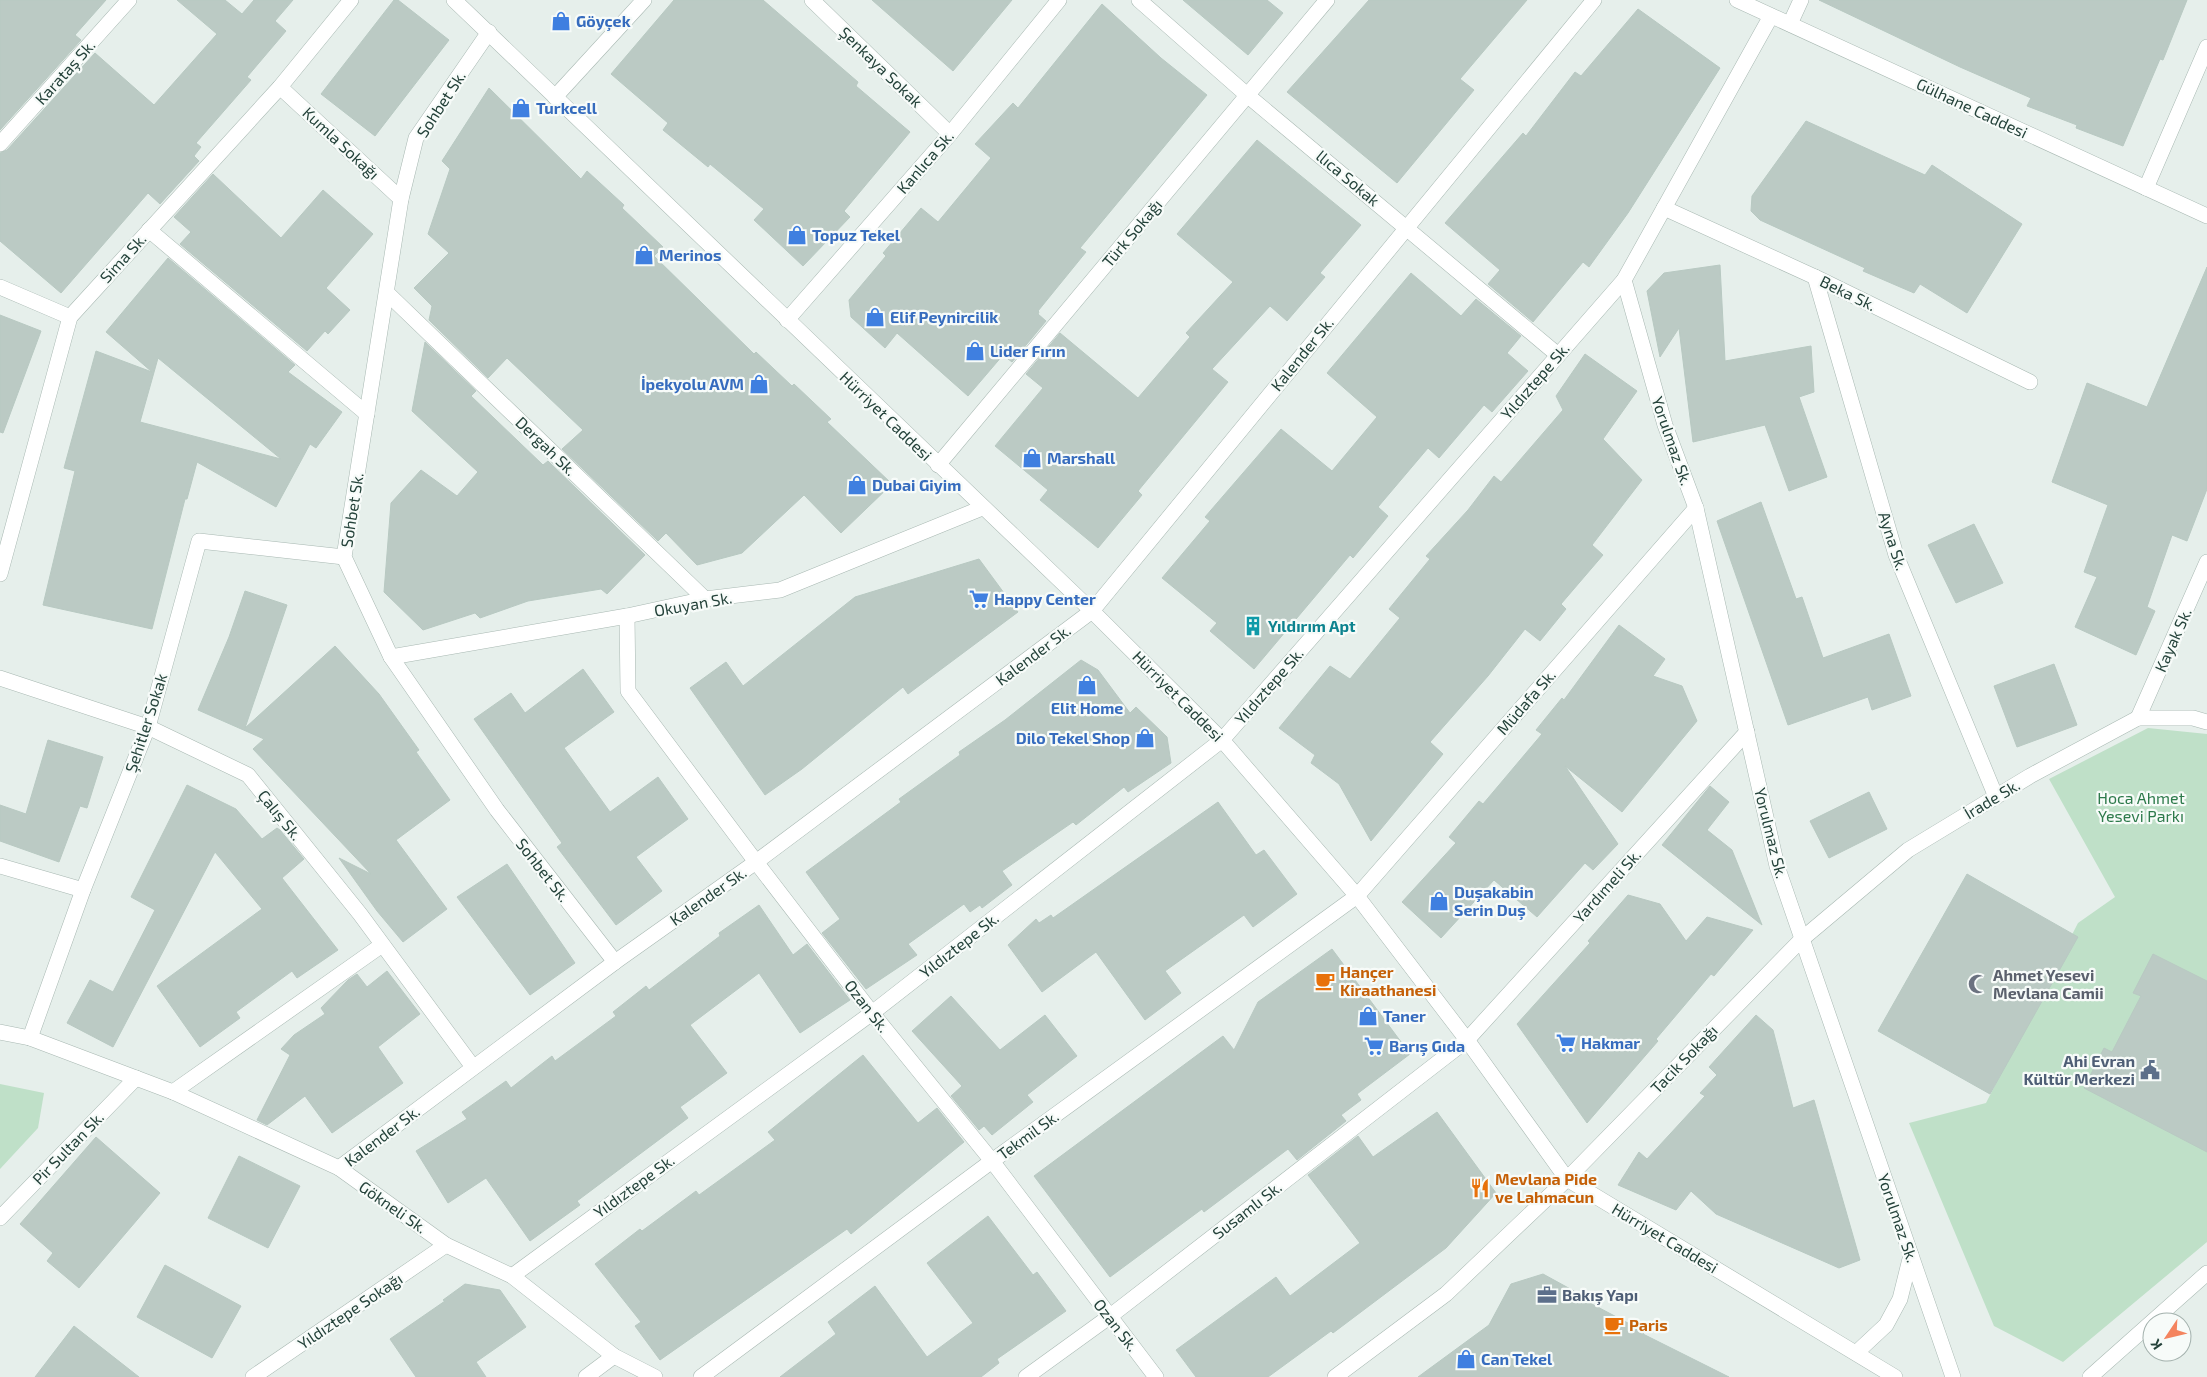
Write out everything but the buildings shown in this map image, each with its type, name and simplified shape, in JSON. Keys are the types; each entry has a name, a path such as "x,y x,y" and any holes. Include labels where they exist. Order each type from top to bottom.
{"street":[{"name":"Karataş Sk.","path":"0,144 129,0"},
{"name":"Sima Sk.","path":"0,574 70,317 280,87 351,0"},
{"name":"Hürriyet Caddesi","path":"454,0 982,508 1092,611 1222,740 1357,896 1467,1040 1567,1179 1895,1377"},
{"path":"555,98 644,0"},
{"name":"Şenkaya Sokak","path":"812,0 950,134"},
{"name":"Kanlıca Sk.","path":"787,320 950,134 1059,0"},
{"name":"llıca Sokak","path":"1139,0 1247,95 1558,355"},
{"name":"Türk Sokağı","path":"938,465 1327,0"},
{"name":"Kalender Sk.","path":"339,1168 615,962 756,862 1092,611 1406,226 1594,0"},
{"name":"Gülhane Caddesi","path":"1737,0 2207,216"},
{"path":"1790,24 1801,0"},
{"name":"Yıldıztepe Sk.","path":"512,1276 872,1012 1222,740 1624,280 1771,16"},
{"name":"Sohbet Sk.","path":"489,32 416,138 402,200 344,557 391,657 497,810 615,962"},
{"path":"2146,188 2207,47"},
{"name":"Kumla Sokağı","path":"280,87 402,200"},
{"name":"Beka Sk.","path":"1664,208 1815,277 2030,382"},
{"path":"149,230 367,414"},
{"name":"Ayna Sk.","path":"1815,277 1896,555 1996,797"},
{"name":"Yorulmaz Sk.","path":"1624,280 1665,425 1696,508 1777,866 1953,1377"},
{"path":"0,287 70,317"},
{"name":"Dergah Sk.","path":"387,293 705,599"},
{"name":"Okuyan Sk.","path":"391,657 627,616 705,599 780,590 982,508"},
{"name":"Müdafa Sk.","path":"1357,896 1696,508"},
{"name":"Şehitler Sokak","path":"30,1038 83,890 148,727 199,541 344,557"},
{"name":"Kayak Sk.","path":"2138,718 2207,562"},
{"name":"Ozan Sk.","path":"627,616 628,691 756,862 872,1012 992,1161 1156,1377"},
{"name":"Çalış Sk.","path":"0,678 148,727 248,775 382,945 473,1067"},
{"name":"İrade Sk.","path":"1802,939 1908,850 2030,776 2138,718 2194,718 2207,722"},
{"name":"Yardımeli Sk.","path":"1467,1040 1747,732"},
{"path":"0,866 83,890"},
{"name":"Tekmil Sk.","path":"701,1377 992,1161 1357,896"},
{"name":"Tacik Sokağı","path":"1335,1377 1446,1294 1567,1179 1802,939"},
{"path":"173,1092 382,945"},
{"name":"Gökneli Sk.","path":"0,1032 30,1038 173,1092 339,1168 446,1245 512,1276 614,1356 655,1377"},
{"name":"Susamlı Sk.","path":"1026,1377 1109,1317 1467,1040"},
{"name":"Pir Sultan Sk.","path":"0,1218 136,1078"},
{"name":"Yıldıztepe Sokağı","path":"254,1377 446,1245"},
{"path":"1856,1353 1886,1325 1900,1299 1911,1255"},
{"path":"2090,1377 2207,1272"},
{"path":"586,1377 614,1356"}],"green space":[{"name":"Hoca Ahmet Yesevi Parkı","path":"2148,728 2207,734 2207,1242 2063,1362 1994,1326 1909,1123 1986,1103 2078,923 2115,897 2049,779"},
{"path":"0,1084 44,1093 38,1128 0,1169"}],"place":[{"name":"Göyçek","path":"561,21"},
{"name":"Turkcell","path":"521,108"},
{"name":"Topuz Tekel","path":"797,235"},
{"name":"Merinos","path":"644,255"},
{"name":"Elif Peynircilik","path":"875,317"},
{"name":"Lider Fırın","path":"975,351"},
{"name":"İpekyolu AVM","path":"759,384"},
{"name":"Marshall","path":"1032,458"},
{"name":"Dubai Giyim","path":"857,485"},
{"name":"Happy Center","path":"979,599"},
{"name":"Yıldırım Apt","path":"1253,626"},
{"name":"Elit Home","path":"1087,685"},
{"name":"Dilo Tekel Shop","path":"1145,738"},
{"name":"Duşakabin Serin Duş","path":"1439,901"},
{"name":"Hançer Kiraathanesi","path":"1325,981"},
{"name":"Ahmet Yesevi Mevlana Camii","path":"1978,984"},
{"name":"Taner","path":"1368,1016"},
{"name":"Hakmar","path":"1566,1043"},
{"name":"Barış Gıda","path":"1374,1046"},
{"name":"Ahi Evran Kültür Merkezi","path":"2150,1070"},
{"name":"Mevlana Pide ve Lahmacun","path":"1480,1188"},
{"name":"Bakış Yapı","path":"1547,1295"},
{"name":"Paris","path":"1614,1325"},
{"name":"Can Tekel","path":"1466,1359"}]}
